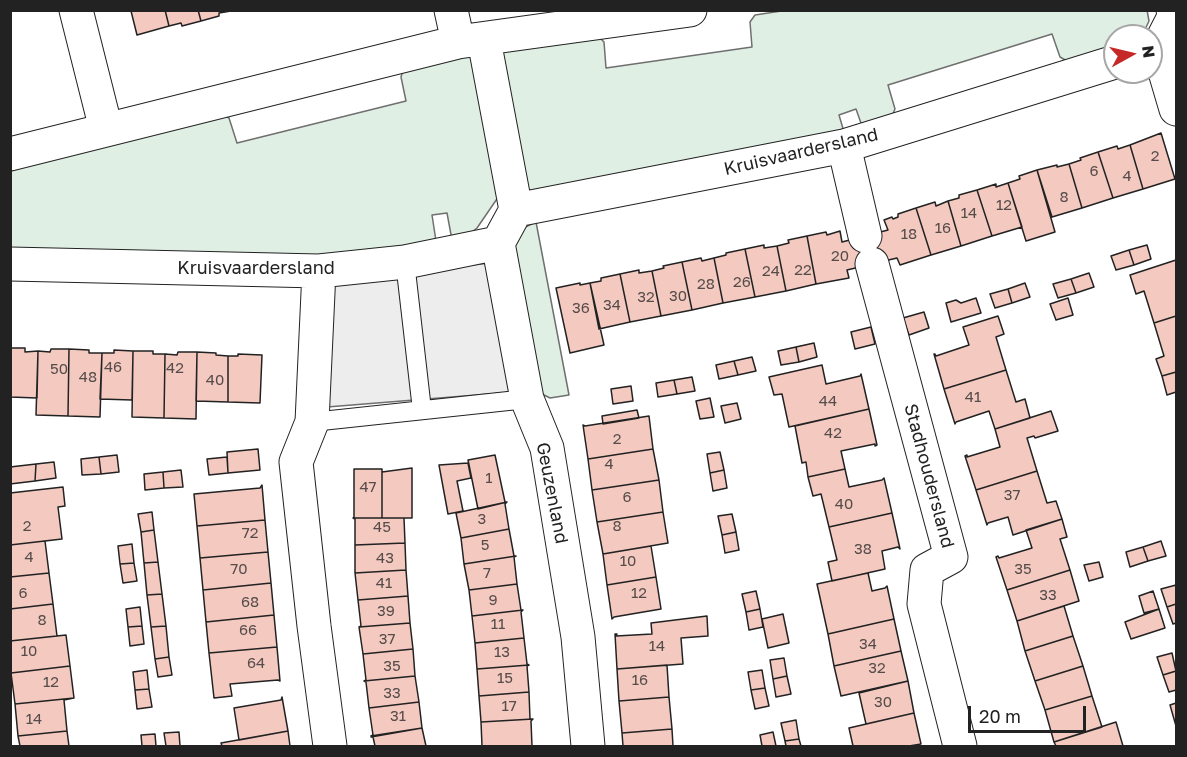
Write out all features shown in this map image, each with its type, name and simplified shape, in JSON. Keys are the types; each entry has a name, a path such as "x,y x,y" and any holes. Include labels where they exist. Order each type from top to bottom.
{"street":[{"path":"76,10 106,129"},
{"path":"10,154 464,30 690,10"},
{"path":"1163,33 1175,12"},
{"path":"464,30 516,210 498,243"},
{"name":"Kruisvaardersland","path":"516,210 844,146 1103,66"},
{"path":"1163,74 1176,109"},
{"name":"Stadhoudersland","path":"844,146 868,250 951,557 927,570 924,604 960,747"},
{"name":"Kruisvaardersland","path":"10,264 319,271 405,262 498,243"},
{"name":"Geuzenland","path":"498,243 527,399 547,448 578,637 588,747"},
{"path":"319,271 312,422 296,462 330,747"}],"lane":[{"path":"405,262 422,410"},
{"path":"312,422 527,399"}],"green space":[{"path":"788,10 1147,10 1149,21 1148,24 1103,24 1103,50 1067,61 1060,57 1052,34 888,85 895,109 892,116 862,126 856,109 839,115 844,132 525,193 498,55 505,50 599,37 604,42 606,68 752,47 750,22 755,15"},
{"path":"466,55 474,56 501,193 477,228 466,237 452,240 447,213 432,215 436,241 309,259 11,252 10,166 222,114 229,118 237,143 406,101 401,77 403,70"},
{"path":"536,222 569,395 550,398 538,392 511,256 521,229"}],"shaded area":[{"path":"490,263 514,392 327,407 329,281"}],"building":[{"path":"165,10 198,10 201,21 182,26 181,23 169,26"},
{"path":"165,10 169,26 137,35 131,11"},
{"path":"198,10 231,11 219,13 219,16 201,21"},
{"path":"1161,133 1175,179 1143,189 1130,145"},
{"path":"1130,145 1143,189 1113,198 1098,152 1117,146 1118,149"},
{"path":"1098,152 1113,198 1082,208 1069,164"},
{"path":"1069,164 1082,208 1052,217 1037,170"},
{"path":"1037,170 1055,232 1026,241 1008,183 1020,179 1019,176"},
{"path":"1008,183 1022,227 992,236 977,190"},
{"path":"977,190 992,236 961,246 948,201"},
{"path":"948,201 961,246 931,255 916,208 935,202 936,206"},
{"path":"916,208 931,255 900,265 897,258 872,264 865,236 888,230 884,220 892,217 893,219 898,217 898,214"},
{"path":"840,231 842,242 865,236 872,264 847,270 849,278 816,284 807,236 826,232 827,235"},
{"path":"807,236 816,284 786,291 777,246 789,243 788,240"},
{"path":"764,245 764,248 777,246 786,291 755,297 745,249"},
{"path":"1147,245 1151,259 1134,265 1129,250"},
{"path":"745,249 755,297 723,303 714,258"},
{"path":"1129,250 1134,265 1116,270 1111,256"},
{"path":"701,258 702,261 714,258 723,303 692,310 682,262"},
{"path":"1176,260 1176,316 1154,323 1144,291 1136,294 1130,275"},
{"path":"682,262 692,310 661,316 652,271"},
{"path":"639,270 639,273 652,271 661,316 630,322 620,274"},
{"path":"1089,273 1094,287 1076,293 1071,279"},
{"path":"620,274 630,322 599,329 590,283"},
{"path":"1071,279 1076,293 1058,298 1053,284"},
{"path":"580,283 580,285 590,283 604,345 570,353 556,288"},
{"path":"1025,283 1030,297 1012,303 1008,289"},
{"path":"1008,289 1012,303 995,308 990,294"},
{"path":"976,298 981,313 951,322 946,303 956,300 961,303"},
{"path":"1068,298 1073,315 1056,320 1050,304"},
{"path":"924,312 929,328 909,335 903,318"},
{"path":"998,316 1004,334 996,337 1006,370 944,389 934,354 936,356 969,345 963,327"},
{"path":"1176,316 1176,372 1162,376 1156,359 1164,356 1154,323"},
{"path":"871,327 875,344 855,349 851,332"},
{"path":"814,343 817,357 799,362 796,347"},
{"path":"796,347 799,362 781,365 778,351"},
{"path":"10,348 25,348 25,352 38,351 37,398 10,397"},
{"path":"51,349 69,349 68,416 36,415 38,351 50,352"},
{"path":"69,349 102,353 100,417 68,416"},
{"path":"114,350 133,351 132,400 100,399 102,353 114,353"},
{"path":"133,351 153,351 153,354 165,354 164,418 132,417"},
{"path":"178,352 197,352 196,419 164,418 165,354 177,355"},
{"path":"197,352 228,356 228,402 196,401"},
{"path":"238,354 262,355 260,403 228,402 228,356 238,356"},
{"path":"752,357 756,371 738,375 734,361"},
{"path":"734,361 738,375 719,379 716,365"},
{"path":"822,365 826,384 861,374 869,409 789,427 782,394 774,395 769,377"},
{"path":"1006,370 1016,402 1025,399 1030,418 995,429 989,411 955,424 944,389"},
{"path":"1176,372 1176,392 1167,395 1162,376"},
{"path":"692,377 695,391 677,394 674,380"},
{"path":"674,380 677,394 658,397 656,383"},
{"path":"631,386 633,401 613,404 611,389"},
{"path":"710,398 714,417 700,419 696,401"},
{"path":"737,403 741,419 725,423 721,406"},
{"path":"869,409 877,445 841,451 845,469 808,477 806,462 802,463 795,426"},
{"path":"637,410 639,418 603,424 602,416"},
{"path":"1051,411 1058,431 1027,438 1037,471 976,490 965,456 1000,447 995,429"},
{"path":"649,416 653,449 588,459 583,425"},
{"path":"258,449 260,470 228,473 227,452"},
{"path":"653,449 659,480 592,490 588,459"},
{"path":"720,452 724,470 710,473 707,454"},
{"path":"117,455 119,472 101,474 99,457"},
{"path":"495,455 505,502 507,502 478,509 468,460"},
{"path":"99,457 101,474 82,475 81,459"},
{"path":"227,457 228,473 209,475 207,459"},
{"path":"54,462 56,478 35,481 36,464"},
{"path":"468,463 471,478 457,481 463,511 448,514 439,465"},
{"path":"36,464 35,481 10,484 10,467"},
{"path":"412,468 412,518 382,518 382,472"},
{"path":"354,469 382,469 382,518 353,518"},
{"path":"845,469 849,487 884,478 892,513 829,527 821,494 813,496 808,477"},
{"path":"181,470 183,487 164,488 163,472"},
{"path":"724,470 727,488 713,491 710,473"},
{"path":"1037,471 1047,503 1056,501 1062,519 1013,535 1008,517 987,525 976,490"},
{"path":"163,472 164,488 145,490 144,474"},
{"path":"659,480 663,512 597,522 592,490"},
{"path":"262,485 265,520 197,526 194,494 260,488"},
{"path":"63,487 65,506 58,507 62,539 10,545 10,493"},
{"path":"507,502 505,504 509,529 461,538 456,513"},
{"path":"152,512 154,530 141,532 138,514"},
{"path":"663,512 668,543 603,554 597,522"},
{"path":"892,513 900,549 898,547 882,551 885,569 832,581 828,562 837,560 829,527"},
{"path":"732,514 736,532 722,535 718,516"},
{"path":"353,518 404,518 405,543 355,545 355,519"},
{"path":"1062,519 1067,537 1060,539 1070,570 1007,590 996,557 1032,548 1026,530"},
{"path":"265,520 268,552 200,558 197,526"},
{"path":"509,529 514,556 516,556 464,564 461,538"},
{"path":"154,530 158,562 144,563 141,532"},
{"path":"736,532 739,550 725,553 722,535"},
{"path":"62,539 45,541 49,573 10,577 10,545"},
{"path":"1161,541 1166,556 1148,561 1143,547"},
{"path":"405,543 406,570 355,573 355,545"},
{"path":"132,544 134,563 120,564 118,546"},
{"path":"651,546 656,577 607,585 603,554"},
{"path":"1143,547 1148,561 1130,567 1126,552"},
{"path":"268,552 271,583 203,590 200,558"},
{"path":"516,556 514,557 517,584 469,590 464,564"},
{"path":"158,562 162,594 147,595 144,563"},
{"path":"1099,562 1103,577 1089,581 1084,565"},
{"path":"134,563 137,581 123,583 120,564"},
{"path":"406,570 408,596 358,600 355,573"},
{"path":"1070,570 1079,601 1017,621 1007,590"},
{"path":"49,573 53,604 10,609 10,577"},
{"path":"868,573 872,591 887,586 894,619 828,634 817,584"},
{"path":"656,577 661,609 612,619 607,585"},
{"path":"271,583 274,615 206,622 203,590"},
{"path":"517,584 521,610 523,610 472,616 469,590"},
{"path":"1176,585 1176,604 1167,607 1161,589"},
{"path":"756,591 760,609 746,612 742,594"},
{"path":"1153,591 1159,609 1144,613 1139,596"},
{"path":"162,594 166,626 151,627 147,595"},
{"path":"408,596 410,623 359,627 361,626 358,600"},
{"path":"53,604 57,636 10,641 10,609"},
{"path":"1176,604 1176,623 1173,624 1167,607"},
{"path":"1064,606 1073,636 1025,651 1017,621"},
{"path":"140,607 142,626 128,627 126,609"},
{"path":"760,609 763,627 749,630 746,612"},
{"path":"1159,609 1165,628 1131,639 1125,622"},
{"path":"523,610 521,612 524,638 475,643 472,616"},
{"path":"783,614 789,643 768,648 762,619"},
{"path":"274,615 277,647 209,653 206,622"},
{"path":"707,616 708,636 681,638 683,664 617,669 615,634 616,636 652,634 651,623"},
{"path":"894,619 901,651 834,666 828,634"},
{"path":"410,623 413,649 363,654 359,627"},
{"path":"142,626 144,644 130,646 128,627"},
{"path":"166,626 169,657 155,659 151,627"},
{"path":"66,635 70,666 11,673 10,641"},
{"path":"1073,636 1083,666 1035,681 1025,651"},
{"path":"524,638 529,665 477,669 475,643"},
{"path":"277,647 280,681 230,684 232,696 214,698 209,653"},
{"path":"413,649 415,676 364,681 366,680 363,654"},
{"path":"901,651 908,681 841,696 834,666"},
{"path":"1172,653 1176,671 1163,675 1157,657"},
{"path":"169,657 172,675 158,677 155,659"},
{"path":"784,658 787,676 773,679 770,660"},
{"path":"529,665 527,666 529,692 479,696 477,669"},
{"path":"667,665 669,697 619,701 617,669"},
{"path":"70,666 74,698 15,704 11,673"},
{"path":"1083,666 1092,696 1045,710 1035,681"},
{"path":"147,670 149,689 135,690 133,672"},
{"path":"762,670 765,688 751,690 748,672"},
{"path":"1176,671 1176,690 1169,692 1163,675"},
{"path":"415,676 419,702 369,708 364,681"},
{"path":"787,676 791,694 776,697 773,679"},
{"path":"908,681 914,713 866,724 859,693"},
{"path":"765,688 769,706 755,709 751,690"},
{"path":"149,689 152,707 137,709 135,690"},
{"path":"529,692 530,719 533,719 481,722 479,696"},
{"path":"1092,696 1102,727 1054,742 1045,710"},
{"path":"282,697 288,731 239,740 234,708 281,700"},
{"path":"669,697 672,729 622,733 619,701"},
{"path":"74,698 64,700 67,731 18,736 15,704"},
{"path":"419,702 422,728 371,736 373,735 369,708"},
{"path":"1176,703 1176,726 1170,705"},
{"path":"914,713 921,744 853,746 849,728"},
{"path":"533,719 531,721 532,746 482,746 481,722"},
{"path":"796,720 799,739 785,741 781,723"},
{"path":"1116,722 1123,746 1056,746 1054,742"},
{"path":"422,728 426,746 375,746 373,737 371,737"},
{"path":"672,729 673,746 623,746 622,733"},
{"path":"67,731 69,746 20,746 18,736"},
{"path":"288,731 290,746 222,746 221,743"},
{"path":"179,732 180,746 166,746 164,733"},
{"path":"773,732 776,746 762,746 760,735"},
{"path":"155,734 156,746 142,746 141,735"},
{"path":"799,739 801,746 786,746 785,741"}]}
